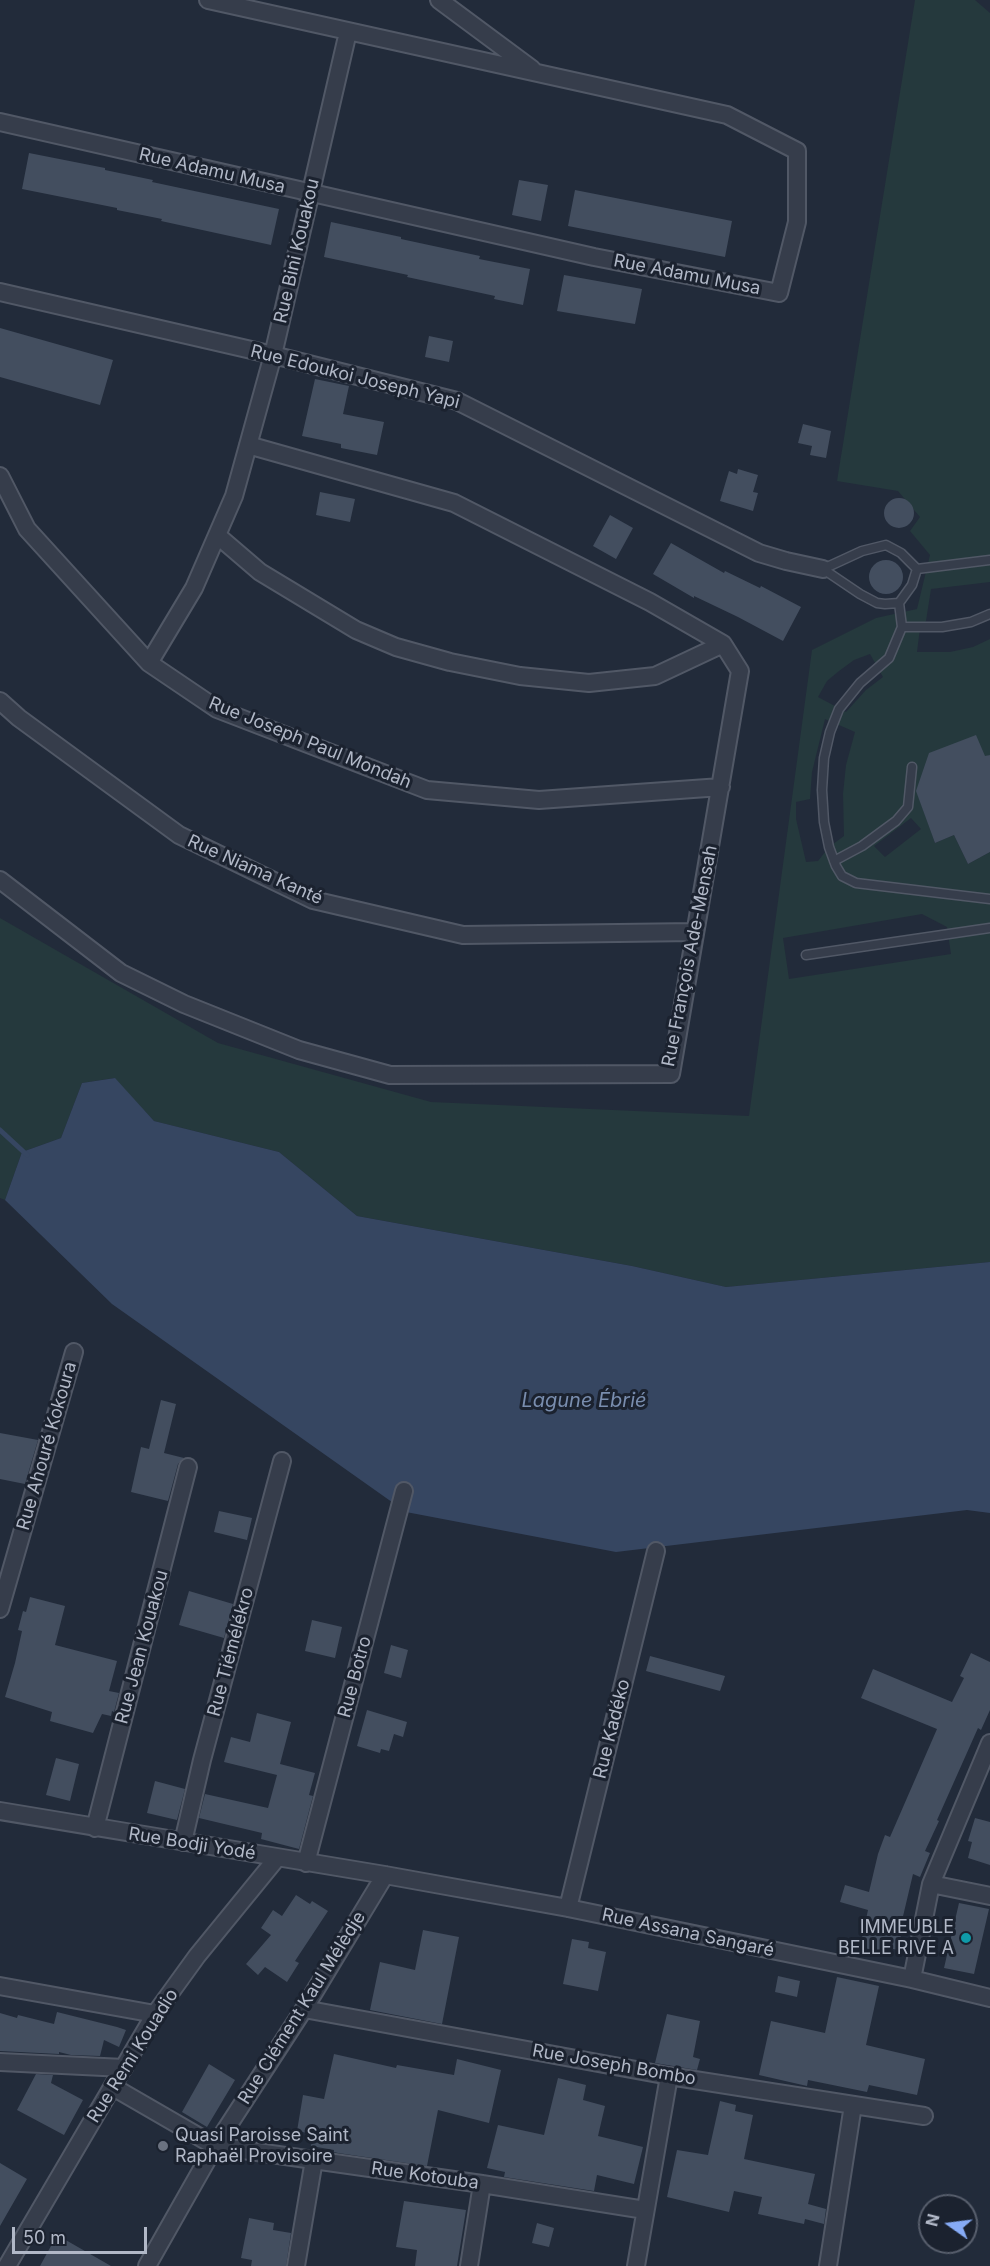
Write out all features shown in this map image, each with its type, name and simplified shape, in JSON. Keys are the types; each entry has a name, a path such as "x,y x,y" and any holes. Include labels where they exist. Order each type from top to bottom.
{"street":[{"name":"Rue Adamu Musa","path":"0,122 594,257 779,293 797,222 796,151 727,115 208,0"},
{"path":"439,0 539,73"},
{"name":"Rue Bini Kouakou","path":"149,663 194,588 234,496 273,355 348,32"},
{"name":"Rue Edoukoi Joseph Yapi","path":"0,292 273,355 457,401 759,553 823,569"},
{"name":"Rue François Ade-Mensah","path":"0,880 112,967 131,978 184,1004 299,1050 390,1075 671,1074 740,671 723,644 650,602 454,503 248,446"},
{"name":"Rue Joseph Paul Mondah","path":"0,476 27,529 149,663 217,710 428,790 539,800 721,787"},
{"path":"218,536 260,572 356,630 396,647 450,662 520,676 589,682 655,676 723,644"},
{"name":"Rue Niama Kanté","path":"0,701 19,718 179,835 313,900 463,934 695,932"},
{"name":"Rue Ahouré Kokoura","path":"0,1609 74,1352"},
{"name":"Rue Tiémélékro","path":"183,1842 202,1760 282,1461"},
{"name":"Rue Jean Kouakou","path":"95,1828 188,1467"},
{"name":"Rue Botro","path":"306,1863 404,1491"},
{"name":"Rue Kadéko","path":"568,1908 656,1551"},
{"path":"912,1979 931,1884 990,1743"},
{"name":"Rue Bodji Yodé","path":"0,1810 95,1828 385,1875"},
{"name":"Rue Remi Kouadio","path":"7,2266 155,2014 197,1956 277,1858"},
{"name":"Rue Assana Sangaré","path":"385,1875 568,1908 912,1979 990,1998"},
{"name":"Rue Clément Kaul Mélèdje","path":"147,2266 215,2146 304,2009 385,1875"},
{"path":"931,1884 990,1896"},
{"path":"0,1986 155,2014"},
{"name":"Rue Joseph Bombo","path":"304,2009 669,2076 924,2116"},
{"path":"0,2062 124,2068"},
{"path":"636,2266 669,2076"},
{"name":"Rue Kotouba","path":"113,2087 215,2146 645,2210"},
{"path":"828,2266 853,2105"},
{"path":"296,2266 314,2160"},
{"path":"469,2266 482,2184"}],"lane":[{"path":"823,569 862,551 886,545 901,553 917,568 990,560"},
{"path":"917,568 912,585 899,603 902,627 889,658 860,683 839,709 830,732 824,758 822,790 824,822 834,861 842,876 856,883 990,898"},
{"path":"823,569 877,603 899,603"},
{"path":"902,627 942,627 970,622 990,614"},
{"path":"834,861 862,846 896,822 908,807 912,766"},
{"path":"806,956 990,928"}],"green space":[{"path":"915,0 975,0 990,13 990,582 931,589 926,621 920,628 917,652 950,652 973,647 990,639 990,755 917,792 935,843 954,835 968,864 990,852 990,1262 726,1287 632,1266 357,1216 279,1152 154,1121 114,1078 82,1083 61,1138 22,1152 5,1200 0,1198 0,918 218,1043 431,1102 749,1116 812,650 876,618 917,609 930,555 910,531 920,517 898,491 837,481","holes":["870,654 883,677 866,690 846,712 818,697 827,681 854,660","825,719 855,732 846,765 843,794 844,836 829,847 818,861 806,862 796,819 796,802 810,799 812,772","911,818 921,829 885,857 874,846","922,914 947,927 951,954 789,979 783,938"]}],"water":[{"name":"Lagune Ébrié","path":"115,1078 154,1121 279,1152 357,1216 632,1266 726,1287 990,1262 990,1513 967,1510 616,1552 406,1512 112,1304 5,1200 22,1152 61,1138 82,1083"}],"building":[{"path":"29,153 105,168 105,170 153,180 152,182 279,209 271,245 161,221 162,219 117,210 117,208 22,189"},
{"path":"519,180 548,185 541,221 512,215"},
{"path":"575,190 732,221 725,257 568,226"},
{"path":"331,222 480,256 479,259 530,269 523,305 494,299 495,296 407,277 408,275 324,257"},
{"path":"564,275 642,289 635,324 557,311"},
{"path":"0,328 113,360 100,405 0,377"},
{"path":"429,336 453,341 449,362 425,357"},
{"path":"315,379 349,386 343,414 384,422 377,455 341,448 341,444 302,436"},
{"path":"803,424 831,431 826,458 810,455 812,446 798,443"},
{"path":"738,469 758,475 753,492 758,493 753,511 720,501 729,471 737,474"},
{"path":"320,492 355,499 350,522 316,515"},
{"path":"899,498 910,502 914,513 910,524 899,528 888,524 884,513 888,502"},
{"path":"610,515 633,528 616,559 593,546"},
{"path":"671,543 724,573 725,571 760,588 761,586 801,607 783,641 738,617 694,596 694,598 653,574"},
{"path":"886,560 898,565 903,577 898,589 886,594 874,589 869,577 874,565"},
{"path":"976,735 985,756 990,755 990,852 968,864 954,835 935,843 916,791 929,753"},
{"path":"161,1400 176,1404 164,1453 184,1458 178,1464 168,1501 131,1492 141,1447 149,1449"},
{"path":"0,1433 38,1440 25,1484 0,1479"},
{"path":"219,1511 252,1518 247,1540 214,1532"},
{"path":"189,1591 233,1604 224,1638 179,1625"},
{"path":"30,1597 65,1606 55,1645 117,1661 109,1691 119,1693 114,1712 112,1711 111,1716 102,1714 93,1733 50,1721 52,1712 5,1697 22,1631 18,1630"},
{"path":"312,1620 342,1627 335,1658 305,1651"},
{"path":"391,1645 408,1650 401,1678 384,1673"},
{"path":"971,1653 990,1662 990,1710 981,1730 978,1728 937,1820 939,1821 925,1851 930,1853 920,1877 913,1874 900,1929 902,1930 898,1950 883,1947 882,1952 860,1947 868,1910 840,1902 845,1885 869,1892 885,1835 890,1837 937,1729 861,1698 873,1669 952,1702 964,1678 960,1676"},
{"path":"650,1656 725,1676 720,1691 646,1671"},
{"path":"367,1710 407,1722 403,1737 394,1734 389,1751 381,1749 380,1753 357,1746"},
{"path":"257,1713 291,1722 280,1764 315,1773 309,1795 313,1796 299,1849 261,1839 262,1833 199,1818 205,1794 268,1808 277,1775 224,1762 231,1737 250,1742"},
{"path":"56,1758 79,1764 70,1801 46,1795"},
{"path":"155,1781 185,1789 177,1820 147,1813"},
{"path":"975,1818 990,1822 990,1865 968,1858 972,1842 968,1841"},
{"path":"296,1895 328,1911 295,1961 299,1963 287,1982 265,1967 258,1975 246,1964 271,1935 261,1928 273,1910 282,1916"},
{"name":"IMMEUBLE BELLE RIVE A","path":"959,1903 989,1909 974,1974 944,1968"},
{"path":"423,1930 459,1937 442,2024 370,2010 380,1962 415,1970"},
{"path":"572,1939 589,1942 588,1948 606,1952 598,1991 563,1984"},
{"path":"778,1976 800,1981 797,1997 775,1992"},
{"path":"837,1977 879,1986 866,2045 925,2059 917,2095 869,2085 867,2092 808,2080 807,2086 759,2075 771,2021 825,2033"},
{"path":"57,2012 126,2030 119,2047 104,2040 100,2056 71,2055 59,2052 59,2054 0,2051 0,2013 54,2024"},
{"path":"667,2014 700,2021 693,2057 700,2059 697,2070 655,2063"},
{"path":"334,2054 396,2068 397,2065 454,2075 457,2059 501,2070 489,2123 438,2110 427,2166 338,2153 334,2150 311,2146 313,2134 297,2131 303,2095 324,2099"},
{"path":"209,2064 235,2080 207,2127 182,2112"},
{"path":"36,2074 53,2075 51,2083 83,2100 64,2135 17,2110"},
{"path":"558,2078 586,2085 583,2100 605,2106 598,2136 643,2147 634,2184 597,2175 594,2191 504,2177 505,2172 487,2168 498,2125 544,2135"},
{"path":"720,2101 736,2105 735,2111 753,2115 744,2159 815,2174 808,2204 826,2209 824,2224 805,2219 804,2224 758,2214 762,2197 734,2191 729,2212 667,2197 677,2150 708,2155"},
{"path":"0,2163 27,2179 0,2226"},
{"path":"404,2201 466,2210 457,2266 415,2266 417,2250 396,2247"},
{"path":"249,2218 274,2223 273,2230 291,2233 286,2266 251,2266 252,2260 241,2258"},
{"path":"537,2223 554,2228 549,2247 532,2243"},
{"path":"57,2235 111,2266 40,2266"}],"waterway":[{"path":"0,1130 27,1155"}],"place":[{"name":"IMMEUBLE BELLE RIVE A","path":"966,1938"},
{"name":"Quasi Paroisse Saint Raphaël Provisoire","path":"163,2146"}]}
